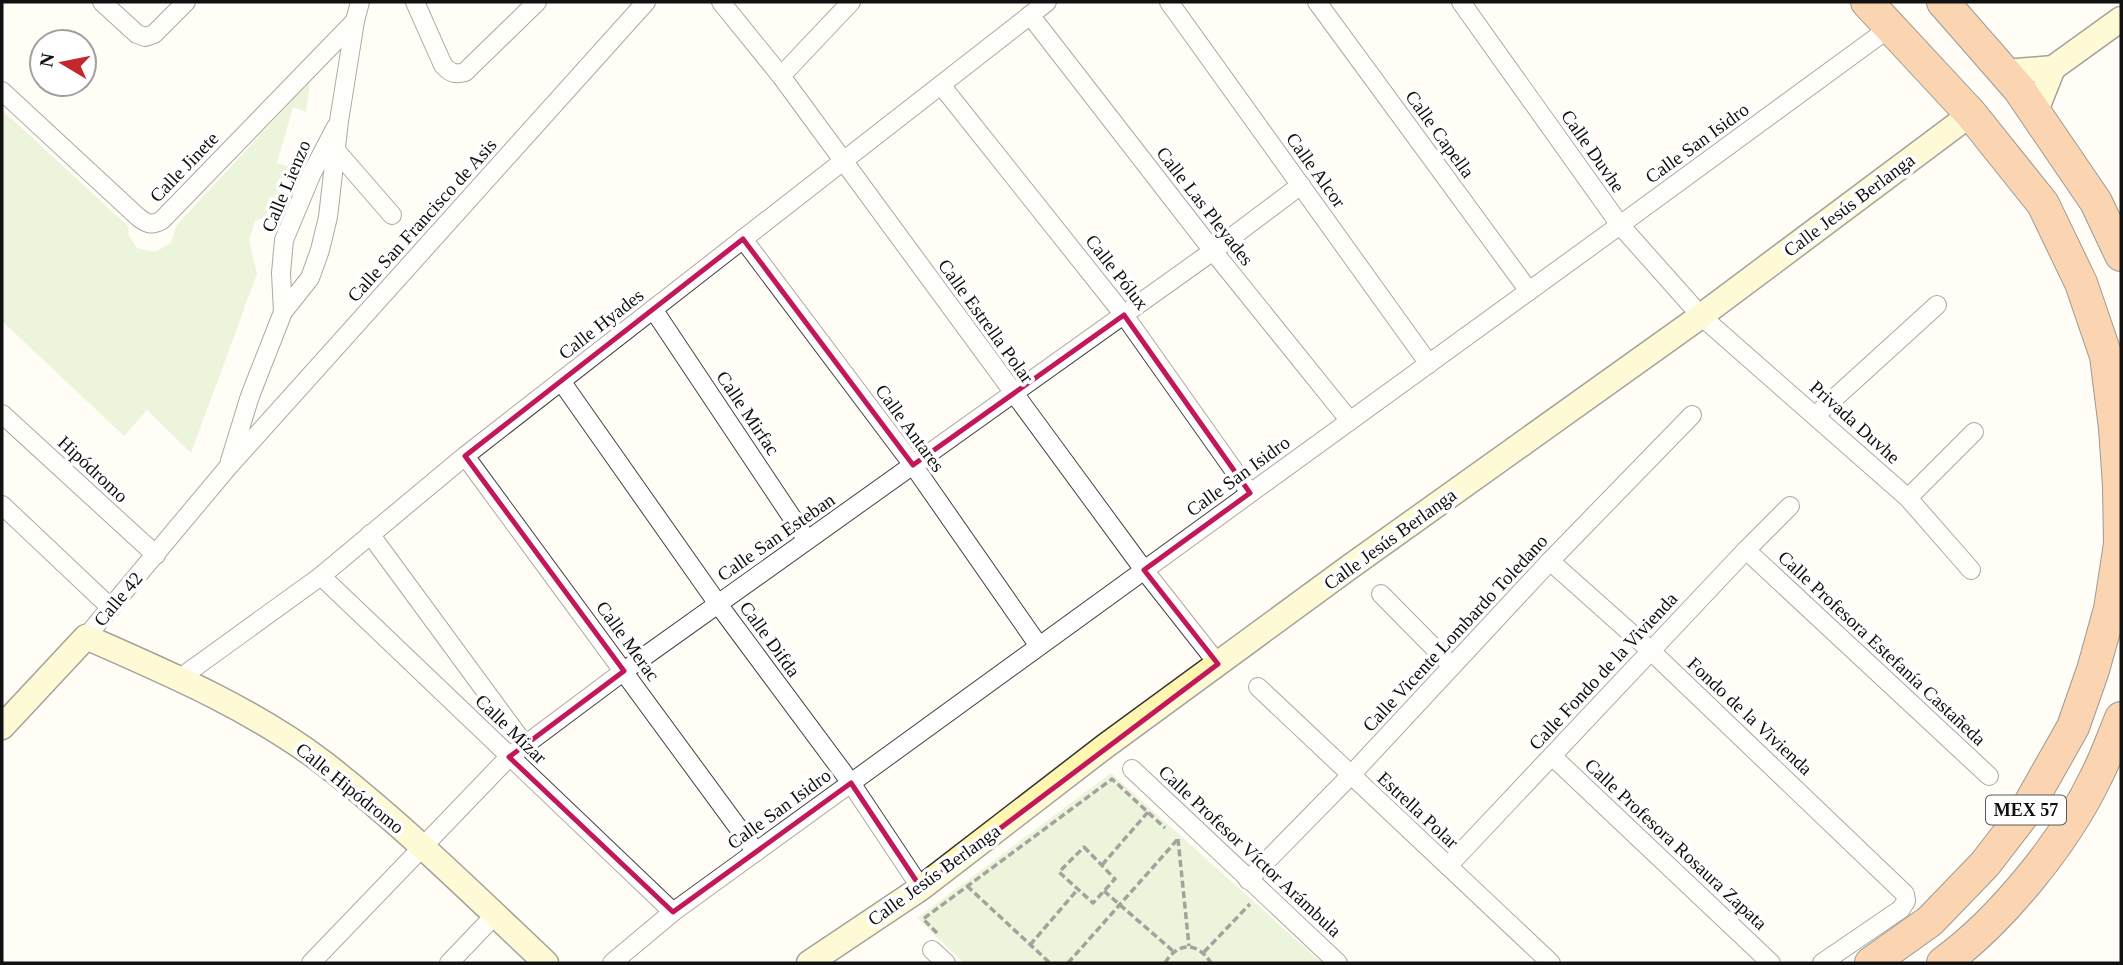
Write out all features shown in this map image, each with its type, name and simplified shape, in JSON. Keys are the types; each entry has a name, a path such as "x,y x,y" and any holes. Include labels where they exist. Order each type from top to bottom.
{"highway":[{"path":"1867,2 1972,114"},
{"path":"1943,2 2004,72 2035,113 2096,202 2121,255"},
{"name":"MEX 57","path":"1871,963 1930,921 1985,864 2025,812 2073,727 2110,609 2120,544 2115,428 2105,356 2081,283 2043,204 1972,114"},
{"name":"MEX 57","path":"1943,963 1957,953 2013,898 2056,845 2096,779 2121,718"}],"street":[{"path":"102,2 136,34 145,37 154,34 186,2"},
{"name":"Calle Lienzo","path":"229,466 250,396 284,312 310,278 320,250 330,206 332,145 339,121 360,2"},
{"path":"415,2 443,65 456,74 465,72 537,2"},
{"name":"Calle San Francisco de Asis","path":"229,466 646,2"},
{"name":"Calle Estrella Polar","path":"721,2 781,76 1013,394 1218,664"},
{"path":"781,76 851,2"},
{"name":"Calle Hyades","path":"180,678 321,576 465,456 1047,2"},
{"name":"Calle Alcor","path":"1169,2 1429,364"},
{"name":"Calle Capella","path":"1317,2 1529,291"},
{"name":"Calle Duvhe","path":"1461,2 1620,225 1701,316"},
{"name":"Calle Las Pleyades","path":"1031,15 1213,251 1350,421"},
{"path":"2004,72 2053,68 2121,19"},
{"name":"Calle Jinete","path":"2,91 146,224 155,224 162,220 355,21"},
{"name":"Calle San Isidro","path":"612,963 673,912 1892,26"},
{"path":"2035,113 2053,68"},
{"name":"Calle Pólux","path":"941,85 1124,315 1250,493"},
{"name":"Calle Jesús Berlanga","path":"809,963 921,888 1104,747 1351,566 1701,316 1972,114"},
{"path":"332,145 392,215"},
{"name":"Calle Lienzo","path":"284,312 281,273 284,240 312,173 332,145"},
{"name":"Calle San Esteban","path":"311,963 509,757 624,671 1124,315 1301,185"},
{"name":"Calle Antares","path":"743,239 913,465 1039,646"},
{"path":"1816,415 1937,305"},
{"name":"Calle Mirfac","path":"653,309 807,540"},
{"name":"Privada Duvhe","path":"1701,316 1908,498 1971,570"},
{"name":"Calle Difda","path":"561,381 718,604 850,783 921,888"},
{"name":"Hipódromo","path":"2,414 156,555"},
{"name":"Calle Vicente Lombardo Toledano","path":"1248,880 1692,415"},
{"path":"1908,498 1974,432"},
{"name":"Calle Merac","path":"465,456 756,852"},
{"name":"Calle 42","path":"2,727 86,637 229,466"},
{"path":"2,505 111,608"},
{"name":"Calle Fondo de la Vivienda","path":"1448,866 1790,506"},
{"name":"Calle Mizar","path":"370,534 525,745"},
{"name":"Calle Profesora Estefanía Castañeda","path":"1746,550 1989,776"},
{"name":"Fondo de la Vivienda","path":"1550,561 1651,651 1905,894 1906,901 1901,909 1822,963"},
{"name":"Calle Mizar","path":"321,576 673,912"},
{"path":"1381,594 1452,666"},
{"name":"Calle Hipódromo","path":"86,637 180,678 281,734 324,764 423,848 546,963"},
{"name":"Estrella Polar","path":"1258,687 1551,963"},
{"name":"Calle Profesora Rosaura Zapata","path":"1552,756 1771,963"},
{"name":"Calle Profesor Víctor Arámbula","path":"1132,769 1338,963"},
{"path":"450,963 495,915"},
{"path":"932,950 946,963"}],"path":[{"path":"923,919 1112,779 1168,830"},
{"path":"1102,865 1148,812"},
{"path":"1178,839 1189,849"},
{"path":"1068,963 1178,839"},
{"path":"1178,839 1189,946"},
{"path":"1084,847 1115,879 1093,903 1078,889 1059,872 1084,847"},
{"path":"967,886 1050,963"},
{"path":"1030,945 1078,889"},
{"path":"1104,891 1173,951"},
{"path":"1204,952 1250,904"},
{"path":"1165,963 1173,951 1189,946 1204,952 1211,963"}],"highlighted area":[{"path":"743,239 913,465 1124,315 1250,493 1144,570 1218,664 921,888 851,783 673,912 509,757 624,671 465,456"}],"green space":[{"path":"310,81 306,112 293,107 277,163 290,167 265,217 255,221 249,240 257,274 191,453 147,410 124,436 2,321 2,110 128,226 129,236 137,248 155,252 171,243 176,226"},
{"path":"1111,773 1322,963 964,963 917,918"}]}
